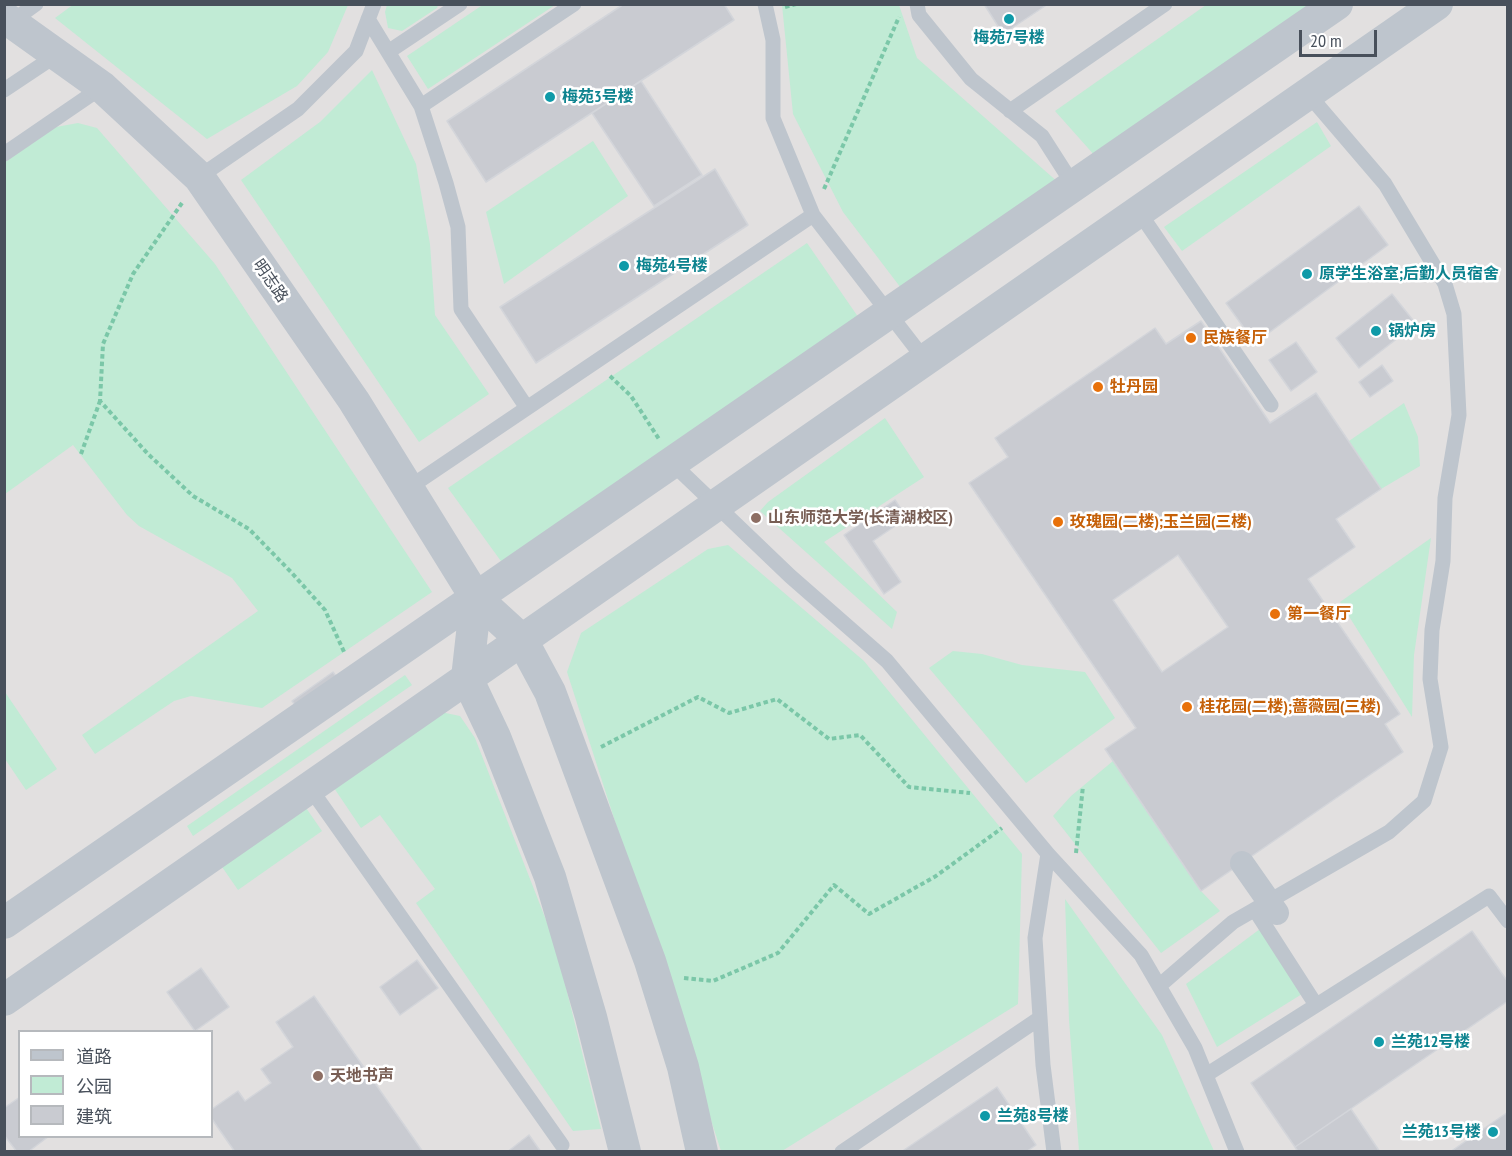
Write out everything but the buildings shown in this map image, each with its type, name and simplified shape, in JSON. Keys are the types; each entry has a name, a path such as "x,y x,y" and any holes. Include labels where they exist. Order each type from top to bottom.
{"street":[{"path":"4,923 1337,4"},
{"path":"4,1000 1437,4"},
{"name":"明志路","path":"17,14 58,54 102,87 199,177 354,401 476,598 522,640 550,692 654,974 683,1067 702,1152"},
{"path":"476,598 467,678 495,737 550,877 591,1017 625,1152"},
{"path":"1242,862 1266,912"}],"lane":[{"path":"388,52 460,4"},
{"path":"421,106 574,4"},
{"path":"765,4 773,40 773,118 813,215 926,360"},
{"path":"917,4 919,15 971,79 1042,136 1074,186"},
{"path":"1010,111 1165,4"},
{"path":"371,12 388,52 421,106 446,183 458,227 461,309 527,408"},
{"path":"199,177 298,108 356,51 371,12"},
{"path":"4,90 58,54"},
{"path":"4,154 102,87"},
{"path":"1159,986 1233,922 1266,912 1389,832 1424,801 1441,747 1430,679 1431,639 1443,561 1445,498 1460,416 1454,314 1445,284 1385,184 1308,94"},
{"path":"1138,212 1271,405"},
{"path":"407,489 813,215"},
{"path":"672,463 716,506 887,661 1048,854 1141,955 1194,1048 1237,1152"},
{"path":"310,788 562,1145"},
{"path":"1048,854 1035,938 1040,1018 1054,1152"},
{"path":"1206,1074 1489,896 1508,921"},
{"path":"1266,912 1316,1005"},
{"path":"842,1152 1040,1018"}],"path":[{"path":"813,215 900,15"},
{"path":"81,454 100,400 103,344 133,274 199,177"},
{"path":"596,362 631,396 672,463"},
{"path":"100,400 148,454 193,496 249,529 291,572 325,610 358,680"},
{"path":"576,759 698,697 729,713 777,699 829,739 860,735 909,787 1000,796"},
{"path":"1073,881 1083,786"},
{"path":"654,974 713,981 778,952 834,885 869,914 936,876 1017,817"}],"shaded area":[{"name":"山东师范大学(长清湖校区)","path":"5,5 1507,5 1507,1151 5,1152"}],"green space":[{"path":"74,4 348,5 328,52 297,86 207,139 55,18"},
{"path":"387,4 438,5 437,8 402,31 388,28 385,12"},
{"path":"484,4 555,5 428,89 407,56"},
{"path":"782,5 899,5 917,58 1060,184 904,292 843,212 793,114"},
{"path":"1206,5 1320,5 1096,157 1055,111"},
{"path":"372,70 416,164 430,244 435,315 489,394 419,442 241,180 320,122"},
{"path":"1317,122 1331,146 1182,251 1164,227"},
{"path":"78,123 97,128 215,264 432,592 262,708 191,696 174,701 95,754 82,735 258,611 232,578 139,526 127,515 73,445 5,494 5,162 56,127"},
{"path":"593,141 628,196 504,284 486,212"},
{"path":"807,243 863,324 511,575 448,488"},
{"path":"1404,403 1418,437 1420,466 1381,489 1349,441"},
{"path":"885,418 924,477 824,542 897,612 892,629 760,511 768,502"},
{"path":"1431,538 1414,655 1412,717 1340,602"},
{"path":"728,545 864,661 1022,854 1018,1004 782,1151 721,1151 567,672 581,633 708,549"},
{"path":"953,651 982,654 1022,665 1085,672 1115,718 1026,783 929,668"},
{"path":"405,675 412,685 193,836 187,826"},
{"path":"5,692 57,769 26,790 5,759"},
{"path":"436,711 460,716 475,738 555,943 601,1129 573,1131 416,903 435,889 380,815 361,828 332,785"},
{"path":"1113,761 1201,891 1220,911 1161,953 1053,816 1071,796"},
{"path":"304,805 322,831 238,890 220,864"},
{"path":"1065,899 1162,1035 1214,1151 1079,1151 1069,1020"},
{"path":"1260,929 1302,994 1217,1047 1186,984"}],"place":[{"name":"梅苑7号楼","path":"1009,19"},
{"name":"梅苑3号楼","path":"550,97"},
{"name":"梅苑4号楼","path":"624,266"},
{"name":"原学生浴室;后勤人员宿舍","path":"1307,274"},
{"name":"锅炉房","path":"1376,331"},
{"name":"民族餐厅","path":"1191,338"},
{"name":"牡丹园","path":"1098,387"},
{"name":"山东师范大学(长清湖校区)","path":"756,518"},
{"name":"玫瑰园(二楼);玉兰园(三楼)","path":"1058,522"},
{"name":"第一餐厅","path":"1275,614"},
{"name":"桂花园(二楼);蔷薇园(三楼)","path":"1187,707"},
{"name":"兰苑12号楼","path":"1379,1042"},
{"name":"天地书声","path":"318,1076"},
{"name":"兰苑8号楼","path":"985,1116"},
{"name":"兰苑13号楼","path":"1493,1132"}]}
